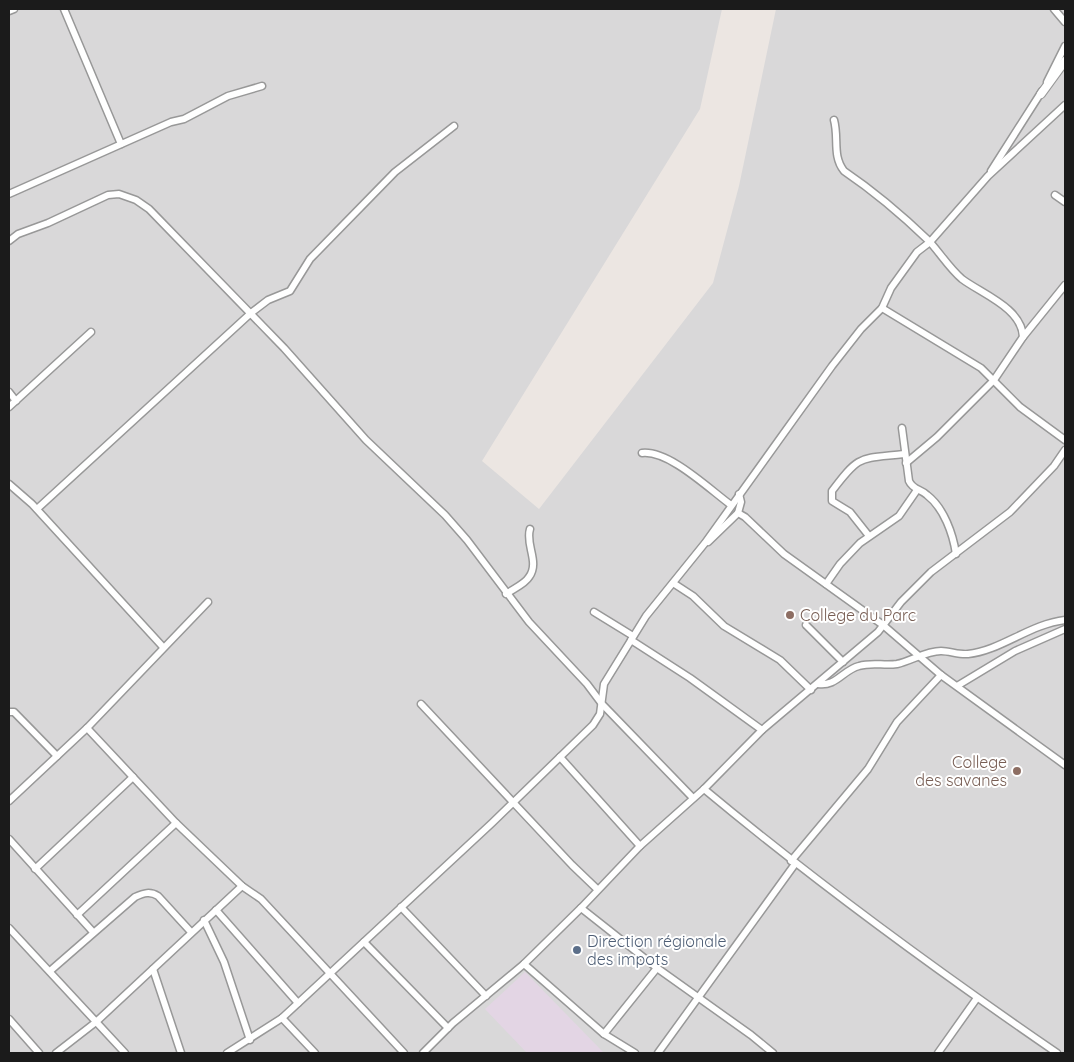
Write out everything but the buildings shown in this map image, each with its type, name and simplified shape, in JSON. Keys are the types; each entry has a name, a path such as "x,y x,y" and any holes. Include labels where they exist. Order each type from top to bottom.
{"street":[{"path":"9,11 14,9"},
{"path":"64,9 121,144"},
{"path":"1054,9 1065,22"},
{"path":"1040,94 1065,46"},
{"path":"988,176 1040,94 1065,61"},
{"path":"9,194 172,122 184,119 228,96 262,86"},
{"path":"227,1053 282,1018 593,725 600,714 604,684 646,616 705,543 832,366 861,330 882,308 891,288 917,252 930,242 988,176 1065,105"},
{"path":"834,120 838,134 836,155 838,163 844,171 894,207 930,242 960,278 1017,318 1022,327 1023,337"},
{"path":"37,509 251,313 268,300 290,290 310,259 395,172 440,135 454,126"},
{"path":"9,241 18,234 48,224 108,195 120,194 136,200 149,209 251,313 366,440 445,515 467,540 506,594 587,684 602,704 693,798"},
{"path":"1056,194 1065,202"},
{"path":"906,463 937,437 994,380 1023,337 1065,285"},
{"path":"882,308 981,368 1020,407 1065,440"},
{"path":"9,407 91,332"},
{"path":"9,392 16,401"},
{"path":"902,428 909,481 917,490 926,493 933,500 954,539 956,554"},
{"path":"423,1053 448,1028 524,964 640,846 704,788 762,730 818,684 883,625 901,602 926,577 1010,512 1054,466 1065,450"},
{"path":"642,453 668,458 731,505"},
{"path":"869,536 850,512 832,501 832,491 853,464 863,459 904,454"},
{"path":"9,484 37,509 163,647"},
{"path":"826,584 840,564 869,536 899,516 917,490"},
{"path":"705,543 715,537 738,513 741,502 739,494"},
{"path":"738,513 745,517 784,554 883,625 941,675 1065,765"},
{"path":"506,594 529,577 534,565 527,537 530,529"},
{"path":"673,583 693,596 724,626 780,660 811,690"},
{"path":"9,801 87,728 208,602"},
{"path":"594,612 762,730"},
{"path":"818,684 826,686 857,666 875,662 887,665 941,651 967,654 990,648 1018,634 1065,620"},
{"path":"806,625 843,662"},
{"path":"957,686 1015,651 1065,629"},
{"path":"658,1053 793,862 868,769 897,722 941,675"},
{"path":"421,704 512,802 597,889"},
{"path":"9,712 14,712 57,756"},
{"path":"87,728 176,822 242,886 261,899 404,1053"},
{"path":"560,757 640,846"},
{"path":"35,869 133,777"},
{"path":"704,788 793,862 977,998 1057,1053"},
{"path":"77,915 176,822"},
{"path":"9,839 93,932"},
{"path":"56,1053 96,1022 242,886"},
{"path":"50,971 93,932 136,897 150,892 163,900 191,932"},
{"path":"401,907 486,996"},
{"path":"581,908 657,968 698,996 773,1053"},
{"path":"216,910 298,1003"},
{"path":"204,920 224,962 250,1040"},
{"path":"9,928 125,1053"},
{"path":"364,942 448,1028"},
{"path":"524,964 604,1034 635,1053"},
{"path":"604,1034 657,968"},
{"path":"153,969 181,1053"},
{"path":"938,1053 977,998"},
{"path":"282,1018 315,1053"},
{"path":"9,1019 39,1053"}],"shaded area":[{"path":"9,9 722,9 700,109 482,461 539,509 713,283 739,186 776,9 1065,9 1065,1053 9,1053"},
{"path":"525,972 604,1053 527,1053 485,1009"}],"place":[{"name":"College du Parc","path":"790,615"},
{"name":"College des savanes","path":"1017,771"},
{"name":"Direction régionale des impots","path":"577,950"}]}
